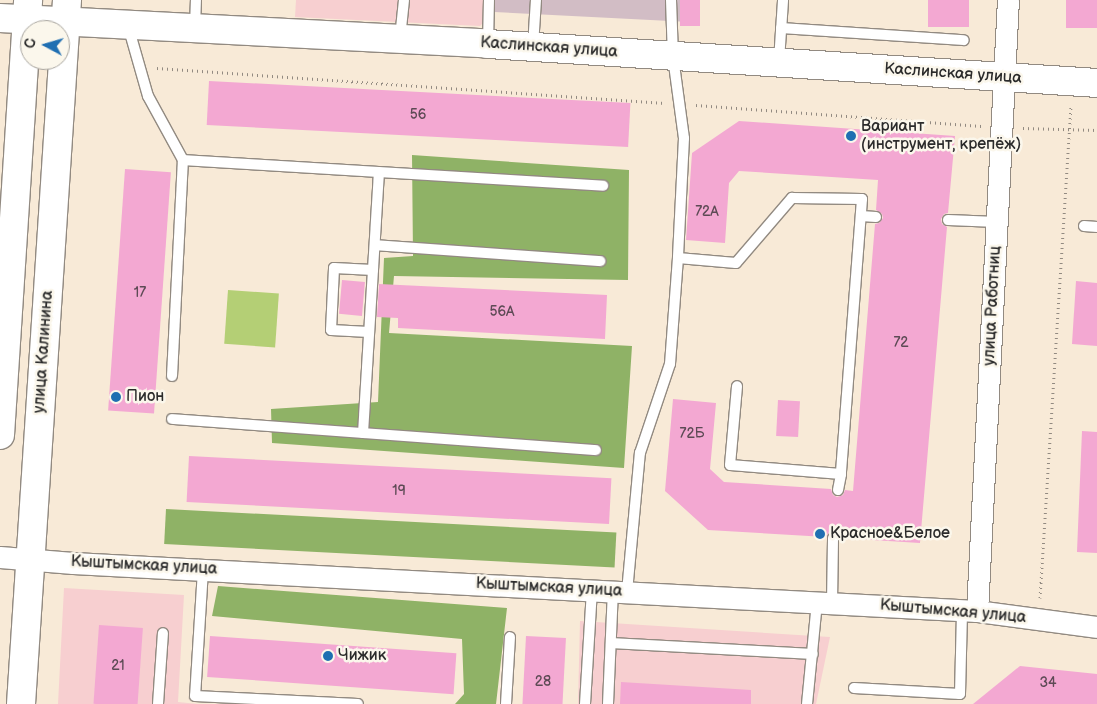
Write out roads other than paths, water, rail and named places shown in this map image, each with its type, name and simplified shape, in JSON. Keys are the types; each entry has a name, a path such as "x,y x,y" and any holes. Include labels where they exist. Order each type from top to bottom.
{"main road":[{"name":"Каслинская улица","path":"0,18 27,10 66,11 128,24 488,44 1085,82"},
{"path":"0,435 27,10"},
{"name":"улица Калинина","path":"21,704 66,11"}],"street":[{"name":"улица Работниц","path":"970,611 997,222 1008,0"},
{"name":"Кыштымская улица","path":"0,557 203,570 970,611 1097,627"}],"lane":[{"path":"195,27 196,0"},
{"path":"400,39 404,0"},
{"path":"488,44 489,0"},
{"path":"533,47 536,0"},
{"path":"585,704 640,453 670,364 684,138 673,57 671,0"},
{"path":"779,64 783,0"},
{"path":"128,24 148,96 183,160 172,376"},
{"path":"781,28 964,40"},
{"path":"183,160 603,186"},
{"path":"363,433 379,172"},
{"path":"678,258 736,263 792,198 862,199 838,490"},
{"path":"861,216 876,217"},
{"path":"948,220 997,222"},
{"path":"1084,226 1097,227"},
{"path":"375,245 600,261"},
{"path":"369,332 331,330 334,268 373,270"},
{"path":"737,386 730,466 840,474"},
{"path":"172,419 596,450"},
{"path":"807,704 813,654 824,603 834,538"},
{"path":"203,570 195,696 221,700 358,704"},
{"path":"608,704 610,591"},
{"path":"854,688 960,694 970,611"},
{"path":"158,704 163,633"},
{"path":"506,704 510,637"},
{"path":"610,644 813,654"}],"place":[{"name":"Вариант (инструмент, крепёж)","path":"851,136"},
{"name":"Пион","path":"116,397"},
{"name":"Красное&Белое","path":"820,534"},
{"name":"Чижик","path":"328,656"}]}
